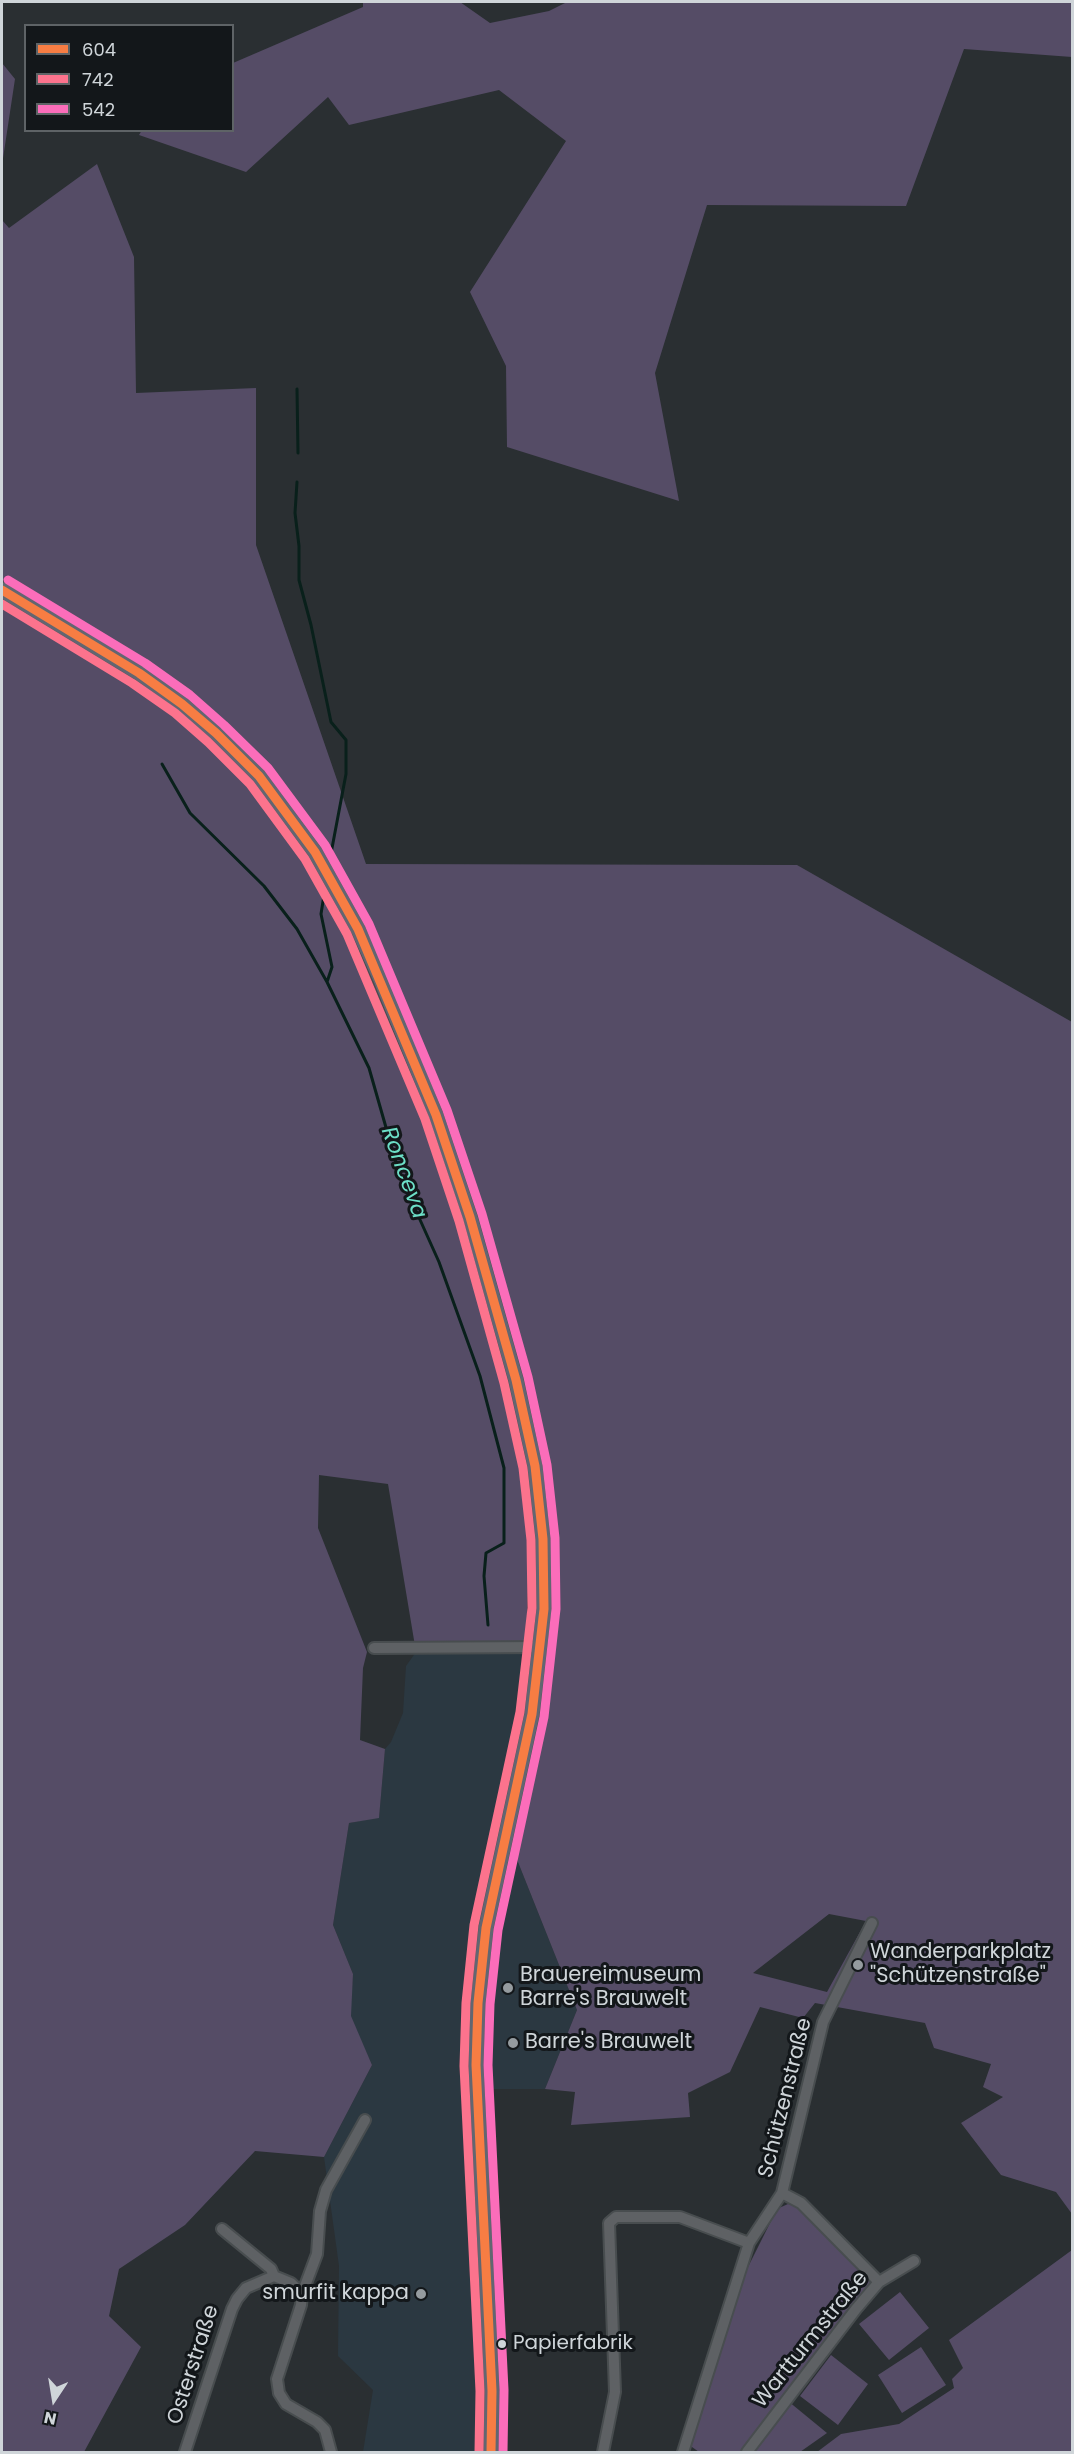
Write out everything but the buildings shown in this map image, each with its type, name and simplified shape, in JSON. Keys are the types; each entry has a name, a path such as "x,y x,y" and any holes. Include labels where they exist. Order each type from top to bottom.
{"main road":[{"path":"2,590 140,673 182,704 216,733 259,776 315,852 358,930 381,980 445,1141 489,1280 516,1380 535,1466 540,1502 544,1588 541,1647 525,1749 486,1928 478,2003 476,2065 492,2391 491,2452"}],"street":[{"path":"374,1648 541,1647"},
{"name":"Schützenstraße","path":"684,2452 749,2243 782,2193 823,2022 872,1923"},
{"path":"331,2452 325,2430 317,2422 286,2404 279,2393 277,2379 301,2305 302,2294 317,2254 320,2211 326,2190 365,2120"},
{"path":"782,2193 801,2203 879,2282"},
{"path":"603,2452 615,2392 609,2223 616,2217 680,2217 749,2243"},
{"path":"222,2229 271,2269 274,2276 291,2283 302,2294"},
{"name":"Wartturmstraße","path":"747,2452 879,2282 914,2261"},
{"name":"Osterstraße","path":"185,2452 232,2309 246,2288 274,2276"}],"shaded area":[{"path":"363,2 460,2 490,23 549,11 567,2 1072,2 1072,57 964,49 906,206 707,205 655,373 679,501 507,447 506,366 470,292 566,141 499,90 349,125 328,97 246,172 139,135 141,132 234,132 234,63 363,7"},
{"path":"2,63 15,79 2,165"},
{"path":"97,164 134,257 136,393 256,388 256,545 366,864 797,865 1072,1022 1072,2214 1056,2192 1001,2175 990,2161 961,2123 1003,2097 983,2087 991,2064 934,2048 925,2023 815,2003 803,2018 760,2007 730,2072 688,2093 690,2117 571,2125 575,2092 545,2089 577,2010 514,1852 534,1757 550,1647 552,1537 543,1467 510,1326 479,1216 444,1109 381,955 341,878 298,809 248,745 187,693 2,579 2,220 9,228","holes":["829,1914 866,1921 827,1992 753,1973"]},
{"path":"2,606 139,689 191,728 239,775 272,813 308,868 338,922 382,1013 427,1131 466,1246 492,1338 518,1447 529,1549 526,1649 416,1652 388,1484 319,1475 318,1528 367,1652 363,1668 360,1740 385,1749 379,1818 349,1823 333,1925 353,1974 351,2016 372,2065 324,2157 255,2151 185,2225 119,2269 109,2316 141,2347 84,2452 2,2452"},
{"path":"550,1647 534,1757 514,1852 577,2010 545,2089 485,2089 470,2085 484,2430 481,2452 363,2452 373,2390 338,2356 339,2266 324,2157 372,2065 350,2016 353,1974 333,1925 349,1823 379,1817 385,1749 391,1742 403,1713 406,1666 416,1652"},
{"path":"788,2204 798,2206 870,2278 871,2285 741,2452 699,2452 692,2447 692,2443 745,2273 773,2217 779,2208"},
{"path":"1072,2250 1072,2452 817,2452 841,2434 899,2424 954,2388 952,2379 963,2368 949,2340"},
{"path":"900,2292 929,2328 889,2360 859,2324"},
{"path":"921,2347 946,2385 902,2413 878,2375"},
{"path":"831,2355 868,2384 838,2425 800,2396"},
{"path":"788,2401 827,2433 800,2452 748,2452"}],"waterway":[{"path":"297,389 298,453"},
{"path":"297,482 295,513 299,546 299,580 311,625 331,722 346,740 346,774 329,864"},
{"name":"Ronceva","path":"162,764 190,813 264,886 297,929 327,982 369,1068 399,1173 439,1262 480,1376 504,1468 504,1543 486,1553 484,1576 488,1625"},
{"path":"324,895 321,914 332,967 327,982"}],"transit line":[{"name":"542","path":"8,580 145,663 190,695 268,768 325,845 369,924 447,1110 482,1214 528,1377 547,1465 555,1538 556,1609 544,1717 498,1930 490,2004 488,2065 504,2390 503,2452"},
{"name":"604","path":"2,590 139,673 182,704 216,733 259,776 315,852 358,929 436,1115 470,1217 516,1380 535,1466 543,1539 544,1609 532,1714 486,1928 478,2003 476,2065 492,2391 491,2452"},
{"name":"742","path":"2,604 132,683 175,713 250,784 305,859 347,934 425,1119 459,1221 504,1383 523,1468 531,1540 532,1608 520,1712 474,1925 466,2003 464,2066 480,2391 479,2452"}],"place":[{"name":"Wanderparkplatz \"Schützenstraße\"","path":"858,1965"},
{"name":"Brauereimuseum Barre's Brauwelt","path":"508,1988"},
{"name":"Barre's Brauwelt","path":"513,2043"},
{"name":"smurfit kappa","path":"421,2294"},
{"name":"Papierfabrik","path":"502,2344"}]}
